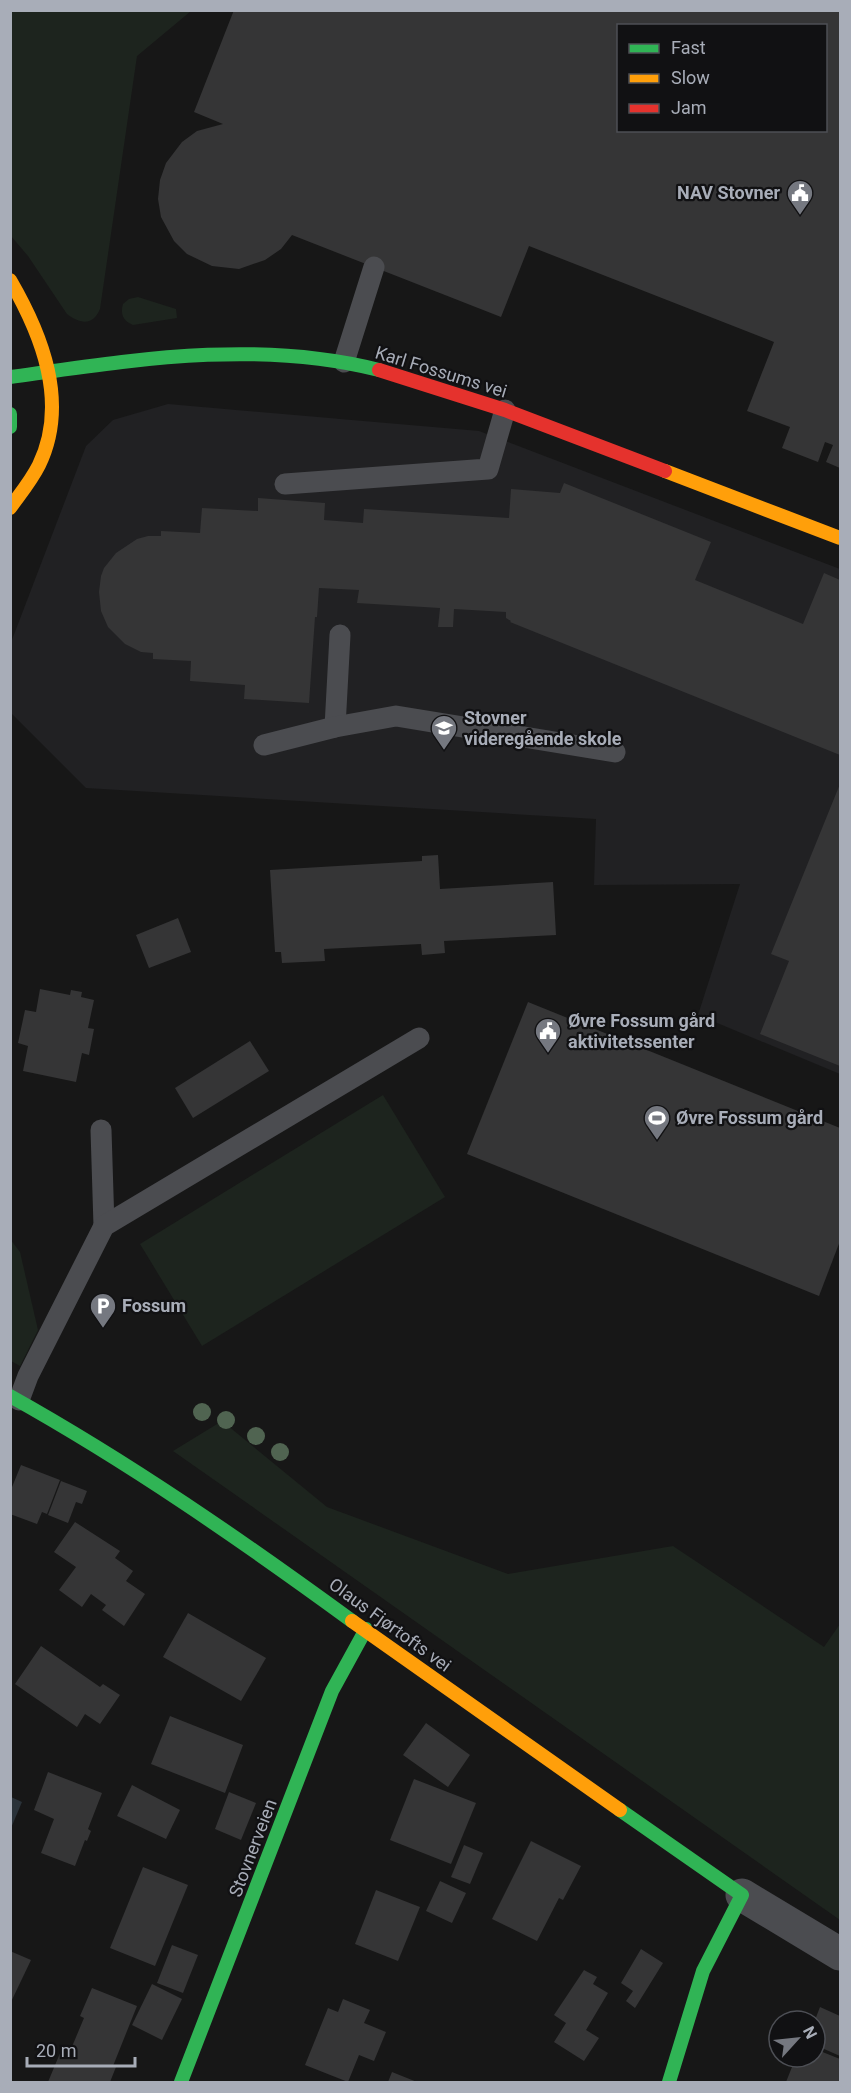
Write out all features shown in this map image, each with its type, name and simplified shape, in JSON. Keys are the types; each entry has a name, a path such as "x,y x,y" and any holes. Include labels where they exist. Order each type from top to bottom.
{"street":[{"path":"10,280 33,322 48,372 52,412 47,444 39,466 10,508"},
{"name":"Karl Fossums vei","path":"10,377 161,356 226,353 292,355 344,362 415,380 452,395 505,410 840,538"},
{"path":"10,414 10,427"},
{"name":"Olaus Fjørtofts vei","path":"15,1398 159,1485 366,1629 507,1732 742,1895"},
{"name":"Stovnerveien","path":"182,2082 332,1691 366,1629"},
{"path":"669,2082 703,1971 742,1895 840,1954"}],"lane":[{"path":"344,362 374,267"},
{"path":"285,484 488,469 505,410"},
{"path":"335,727 340,635"},
{"path":"264,745 335,727 396,716 615,752"},
{"path":"104,1227 419,1038"},
{"path":"15,1398 104,1227 101,1130"}],"shaded area":[{"path":"10,11 191,11 137,56 100,309 90,321 77,320 67,314 28,256 11,236"},
{"path":"138,297 176,309 177,318 133,325 123,317 123,304 129,299"},
{"name":"Stovner videregående skole","path":"168,404 479,431 840,569 840,1074 698,1015 740,884 594,885 596,819 86,788 11,713 10,645 86,446 113,420"},
{"path":"383,1095 445,1197 202,1346 140,1244"},
{"path":"10,1239 20,1252 38,1330 20,1366 11,1361"},
{"path":"222,1421 327,1507 508,1574 673,1546 824,1647 840,1624 840,1920 173,1451"},
{"path":"11,1797 22,1802 10,1828"}],"building":[{"path":"234,10 840,10 840,468 826,462 833,445 825,442 818,462 782,448 790,427 747,411 774,342 529,246 501,317 292,235 281,249 265,260 239,269 212,266 187,254 174,241 161,217 158,199 160,180 166,163 182,142 197,131 223,124 194,112"},
{"path":"564,483 711,542 695,580 803,624 824,573 840,580 840,755 510,622 506,618 506,612 454,609 453,627 438,627 440,608 357,603 359,590 319,588 309,703 244,699 245,685 190,681 191,661 153,659 153,653 141,652 125,644 108,627 101,611 99,592 101,576 104,568 116,553 137,539 161,536 161,531 200,533 202,508 258,511 258,498 325,503 324,520 363,523 364,509 509,518 511,489 560,493"},
{"path":"840,784 840,1066 760,1034 789,961 771,954"},
{"path":"438,855 440,889 553,882 556,935 444,941 445,953 422,955 421,944 324,949 325,961 282,963 281,952 275,952 270,870 422,861 422,856"},
{"path":"178,918 191,952 149,968 136,935"},
{"path":"40,989 70,995 71,990 82,992 81,997 94,1000 88,1028 94,1029 89,1055 82,1053 76,1082 23,1071 28,1046 18,1043 25,1010 36,1012"},
{"name":"Øvre Fossum gård","path":"528,1002 840,1128 840,1241 819,1296 467,1154"},
{"path":"250,1041 269,1071 193,1118 175,1088"},
{"path":"21,1465 60,1480 47,1514 42,1512 37,1524 10,1514 10,1492"},
{"path":"61,1481 87,1491 82,1504 76,1502 68,1523 48,1515"},
{"path":"75,1522 120,1551 115,1558 133,1571 126,1581 145,1594 124,1626 102,1610 106,1605 91,1594 82,1607 59,1590 76,1567 54,1552"},
{"path":"188,1613 266,1658 241,1701 163,1657"},
{"path":"41,1646 100,1687 103,1684 120,1695 100,1724 85,1714 77,1727 15,1684"},
{"path":"170,1716 243,1745 225,1793 151,1764"},
{"path":"426,1723 470,1755 448,1787 403,1755"},
{"path":"48,1772 102,1793 88,1829 91,1831 75,1866 41,1853 54,1819 34,1810"},
{"path":"414,1779 476,1803 451,1864 390,1840"},
{"path":"132,1785 180,1810 166,1839 117,1816"},
{"path":"229,1792 256,1803 241,1840 215,1829"},
{"path":"531,1841 581,1866 563,1900 559,1898 537,1941 492,1919"},
{"path":"464,1845 483,1853 470,1884 451,1877"},
{"path":"143,1867 188,1885 155,1966 110,1948"},
{"path":"440,1881 466,1893 452,1923 426,1911"},
{"path":"376,1890 420,1907 398,1961 355,1944"},
{"path":"172,1945 198,1955 183,1993 157,1983"},
{"path":"641,1949 663,1963 635,2008 626,2001 633,1991 621,1983"},
{"path":"10,1951 31,1960 10,2004"},
{"path":"584,1970 597,1977 593,1984 608,1993 586,2030 599,2038 584,2061 554,2042 566,2023 554,2015"},
{"path":"152,1984 182,1999 162,2040 132,2025"},
{"path":"92,1988 137,2006 113,2066 116,2067 110,2082 48,2082 63,2046 71,2049 84,2018 80,2016"},
{"path":"343,1999 370,2010 364,2023 386,2032 374,2061 359,2055 348,2082 305,2065 328,2008 338,2012"},
{"path":"827,2010 840,2016 840,2056 827,2050"},
{"path":"827,2054 840,2059 840,2082 786,2082 791,2069 827,2069"},
{"path":"392,2072 417,2082 388,2082"}],"traffic: fast":[{"path":"10,377 148,359 241,354 333,361 379,370"},
{"path":"10,414 10,427"},
{"path":"10,1396 98,1448 184,1503 352,1621"},
{"path":"181,2082 332,1691 366,1629"},
{"path":"620,1810 742,1895 703,1971 669,2082"}],"traffic: slow":[{"path":"10,280 22,301 41,346 48,370 52,418 48,442 39,465 10,508"},
{"path":"665,471 840,538"},
{"path":"352,1621 620,1810"}],"traffic: jam":[{"path":"379,370 505,410 665,471"}],"place":[{"name":"NAV Stovner","path":"800,216"},
{"name":"Stovner videregående skole","path":"444,751"},
{"name":"Øvre Fossum gård aktivitetssenter","path":"548,1054"},
{"name":"Øvre Fossum gård","path":"657,1141"},
{"name":"Fossum","path":"103,1329"}]}
